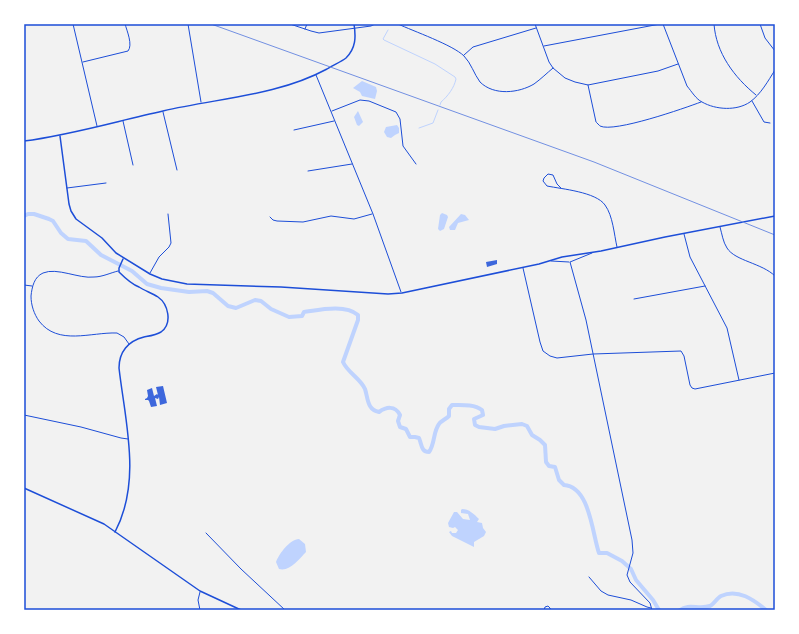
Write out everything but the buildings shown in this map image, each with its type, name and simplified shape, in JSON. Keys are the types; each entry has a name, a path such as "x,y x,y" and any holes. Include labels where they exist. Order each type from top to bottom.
{"street":[{"path":"73,24 97,127"},
{"path":"82,62 128,51 130,44 125,24"},
{"path":"188,24 201,103"},
{"path":"290,24 305,30 319,32 355,29 375,24"},
{"path":"305,30 307,24"},
{"path":"24,141 60,136 163,111 260,93 316,75 343,60 351,50 355,40 354,24"},
{"path":"398,24 450,48 463,56 481,82 498,92 510,92 528,87 553,68"},
{"path":"535,24 549,62 553,68 565,78 575,82 588,85 658,71 678,64"},
{"path":"544,46 660,24"},
{"path":"663,24 687,86 702,102 719,108 745,105 752,101 763,89 775,70"},
{"path":"714,24 716,39 720,51 729,67 756,95"},
{"path":"760,24 764,38 775,51"},
{"path":"463,56 472,47 536,28"},
{"path":"316,75 332,112 402,293"},
{"path":"588,85 596,122 600,126 608,127 646,120 702,102"},
{"path":"332,112 360,100 369,101 396,112 400,119 403,146 416,164"},
{"path":"752,101 764,122 770,123"},
{"path":"163,111 177,170"},
{"path":"123,121 134,165"},
{"path":"294,130 335,121"},
{"path":"60,136 69,207 76,219 102,238 116,253 150,274 162,279 187,284 281,287 388,294 402,293 562,257 592,253 684,233 775,216"},
{"path":"308,172 352,164"},
{"path":"561,188 557,184 553,175 545,175 543,181 547,186 590,195 602,202 609,214 617,248"},
{"path":"66,188 106,183"},
{"path":"150,274 159,257 171,244 168,214"},
{"path":"270,217 277,221 303,222 332,216 354,219 372,214"},
{"path":"720,227 728,251 738,257 764,267 775,276"},
{"path":"684,233 690,257 727,328 739,380"},
{"path":"550,260 570,262 592,253"},
{"path":"118,271 124,258"},
{"path":"570,262 584,309 632,540 633,553 627,575 630,582 650,603 652,609"},
{"path":"523,267 543,351 550,356 557,358 593,354 681,351 684,356 692,388 695,389 775,373"},
{"path":"118,271 95,278 48,271 36,278 32,286 32,300 34,312 41,324 47,329 61,336 116,333 124,337 129,344"},
{"path":"115,532 123,512 130,468 119,368 120,356 129,344 138,339 157,334 162,331 168,321 168,311 160,298 133,284 118,271"},
{"path":"24,285 32,286"},
{"path":"634,299 705,286"},
{"path":"24,415 86,428 123,439 128,439"},
{"path":"24,488 94,519 200,591 241,610"},
{"path":"206,533 241,569 285,610"},
{"path":"589,577 601,591 632,600 652,609"},
{"path":"200,591 198,597 200,610"},
{"path":"544,610 545,607 548,606 551,610"}],"water":[{"path":"362,81 376,87 377,91 375,99 362,96 360,92 353,88"},
{"path":"358,111 363,122 359,126 357,125 354,117"},
{"path":"397,125 399,128 399,133 391,138 387,137 384,132 386,127"},
{"path":"442,213 448,217 444,229 440,231 438,229 440,215"},
{"path":"461,214 465,215 469,220 458,223 455,230 450,230 449,227"},
{"path":"462,509 469,511 477,517 479,519 477,522 482,523 486,532 484,536 474,542 474,547 452,536 449,532 451,531 452,533 456,533 458,530 455,527 449,527 448,523 454,512 457,512 463,519 470,520 468,514 461,513"},
{"path":"299,539 305,544 306,552 291,567 287,569 279,569 276,562 280,555 292,541"}],"waterway":[{"path":"388,30 383,39 384,40 435,64 455,77 456,79 452,89 440,105"},
{"path":"419,128 433,123 438,110"},
{"path":"24,216 34,214 53,221 61,233 68,239 86,241 101,255 132,271 147,284 161,288 189,292 207,291 213,293 228,306 236,308 255,300 261,301 271,309 289,317 302,316 304,312 324,309 346,310 358,315 358,320 343,362 363,385 372,409 379,412 387,408 393,408 396,410 400,415 398,421 400,427 406,429 410,437 419,438 422,448 426,452 429,452 431,449 437,427 449,416 449,409 452,405 472,406 482,410 483,415 474,419 475,425 479,427 495,429 504,426 522,424 527,426 532,435 545,445 546,462 549,466 555,467 559,480 564,485 573,488 585,502 589,512 599,553 607,553 622,561 631,569 636,580 653,600 659,610"},
{"path":"680,610 687,607 710,606 721,596 734,593 751,599 766,610"}],"railway":[{"path":"211,24 594,162 775,235"}]}
